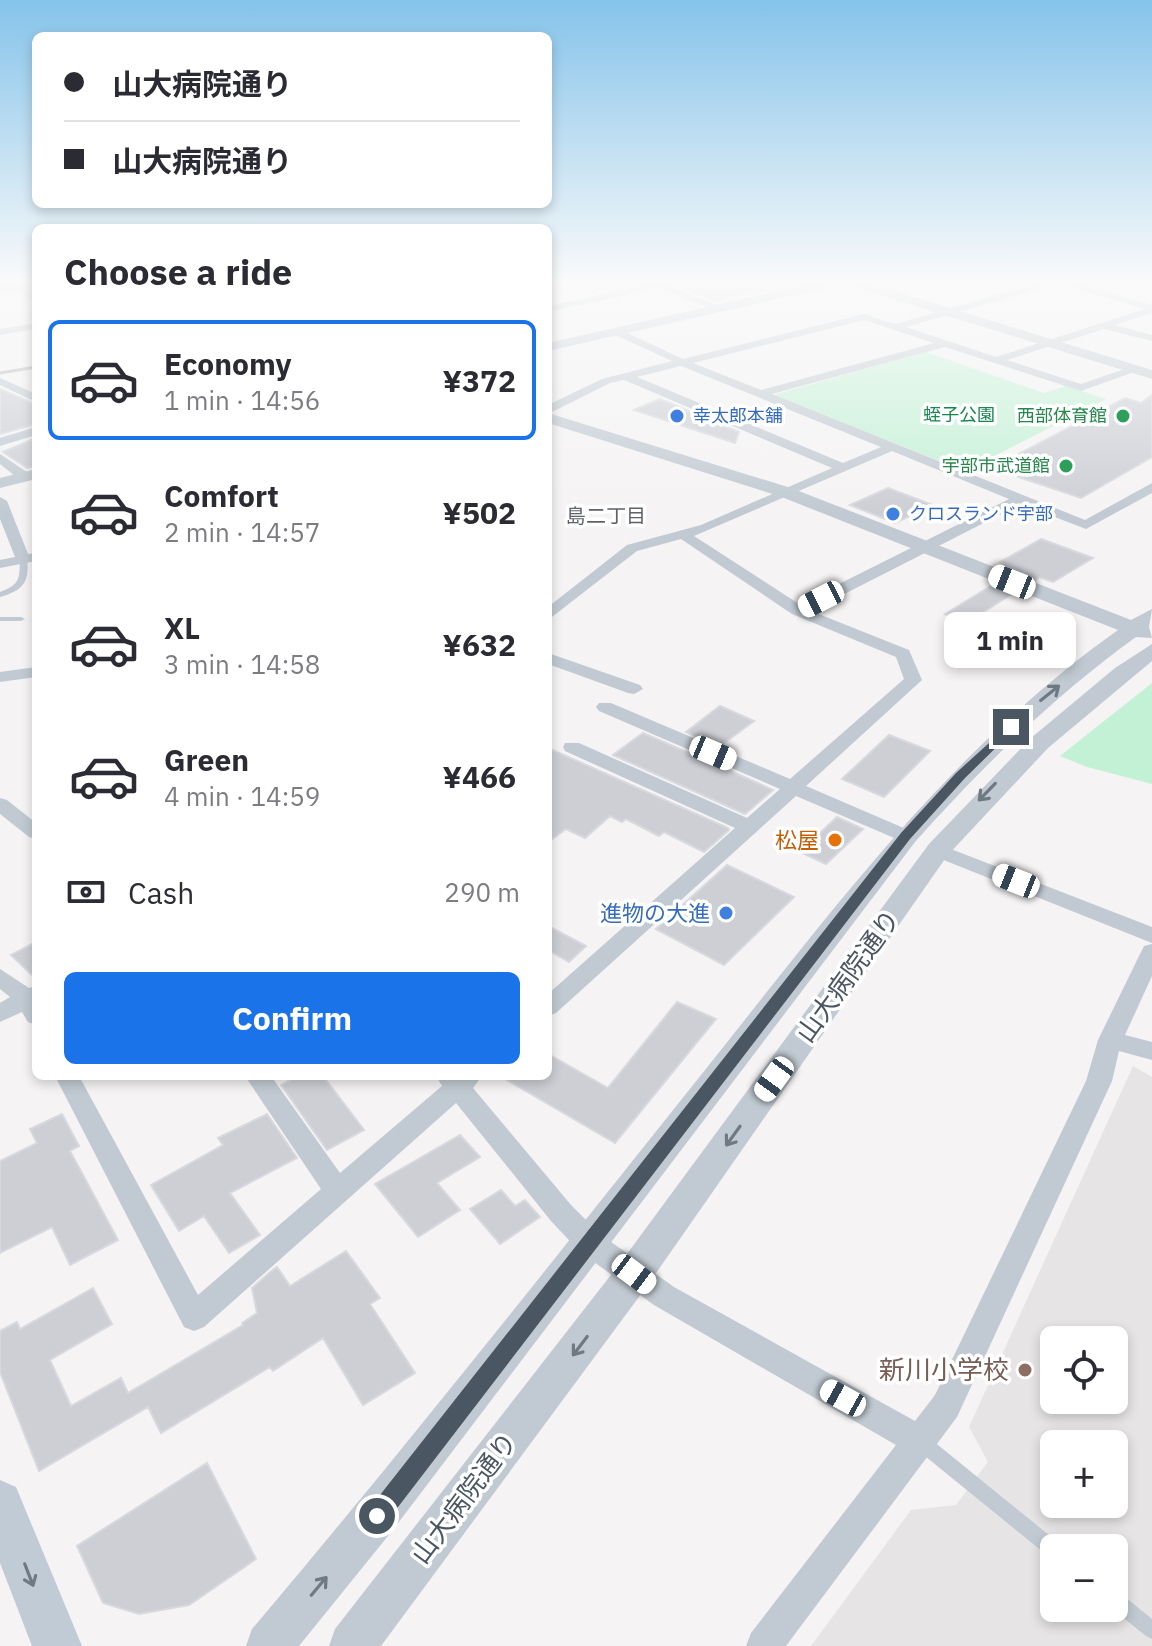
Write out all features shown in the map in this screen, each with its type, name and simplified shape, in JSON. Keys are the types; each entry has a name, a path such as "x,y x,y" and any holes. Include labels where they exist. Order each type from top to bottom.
{"main road":[{"path":"0,1503 57,1646"}],"street":[{"path":"673,358 1086,525 1152,487"},
{"path":"552,408 606,381 699,358"},
{"path":"762,393 892,358"},
{"path":"991,358 1081,388 1133,369"},
{"path":"997,360 1003,358"},
{"path":"1096,358 1152,375"},
{"path":"625,376 841,467"},
{"path":"0,381 32,396"},
{"path":"552,419 785,492 1147,632"},
{"path":"0,442 32,432"},
{"path":"552,608 632,548 706,528 893,446"},
{"path":"0,458 31,476"},
{"path":"0,483 31,476"},
{"path":"798,611 1022,498"},
{"path":"0,501 30,558 0,564"},
{"path":"552,1003 913,680 903,654 798,611 681,533"},
{"name":"山大病院通り","path":"269,1646 377,1516 906,836 991,745 1147,632"},
{"name":"山大病院通り","path":"352,1646 634,1274 938,850 981,797 1147,632"},
{"path":"552,659 634,689"},
{"path":"0,677 32,673"},
{"path":"605,707 906,836"},
{"path":"572,747 750,827"},
{"path":"0,804 32,830"},
{"path":"938,850 1152,935"},
{"path":"764,1646 946,1406 1099,1081 1110,1040 1152,953"},
{"path":"0,977 32,1002"},
{"path":"0,1013 32,1003"},
{"path":"1110,1040 1152,1051"},
{"path":"69,1080 194,1317 339,1193 458,1080 561,1213 590,1243 664,1296 920,1441"},
{"path":"260,1080 339,1193"}],"lane":[{"path":"0,595 15,590 23,581 30,558"},
{"path":"0,619 21,619"},
{"path":"920,1441 1040,1539"},
{"path":"1128,1610 1152,1630"}],"shaded area":[{"name":"新川小学校","path":"1133,1066 1152,1077 1152,1646 811,1646 911,1510 956,1505 988,1462 969,1427"}],"green space":[{"name":"蛭子公園","path":"905,358 943,358 1044,393 1066,386 1106,399 965,471 773,395"},
{"path":"1152,683 1152,784 1087,767 1060,756"}],"building":[{"path":"0,389 32,403 32,425 0,434"},
{"path":"1152,395 1152,457 1081,498 992,468 1125,398 1141,403"},
{"name":"幸太郎本舗","path":"660,399 739,432 735,443 634,410"},
{"path":"32,440 32,467 27,468 3,452"},
{"name":"クロスランド宇部","path":"888,488 933,505 895,523 850,505"},
{"path":"1041,539 1093,558 1053,582 1039,577 1035,580 1000,562"},
{"path":"994,584 1015,592 966,623 945,614"},
{"path":"985,619 1010,630 977,651 951,640"},
{"path":"720,706 754,721 720,746 686,732"},
{"path":"643,733 773,790 745,814 613,755"},
{"path":"889,735 930,751 884,797 842,779"},
{"path":"552,750 729,830 704,852 664,832 659,836 626,819 622,822 610,816 585,838 566,829 552,839"},
{"path":"837,817 863,829 826,864 800,852"},
{"name":"進物の大進","path":"727,865 794,897 724,965 656,929"},
{"path":"552,928 586,946 569,962 552,952"},
{"path":"32,944 32,975 11,955"},
{"path":"677,1002 716,1019 615,1143 507,1080 552,1080 552,1056 608,1088"},
{"path":"290,1080 326,1080 364,1130 327,1150 281,1085"},
{"path":"62,1114 79,1146 70,1151 118,1240 70,1265 52,1227 0,1253 0,1161 37,1143 30,1129"},
{"path":"267,1114 297,1158 230,1193 260,1235 229,1253 204,1216 179,1231 151,1185 223,1145 218,1138"},
{"path":"460,1135 480,1157 437,1183 460,1210 418,1237 375,1184"},
{"path":"501,1190 515,1206 525,1200 540,1217 500,1244 470,1209"},
{"path":"346,1251 380,1298 370,1304 415,1373 363,1405 323,1338 273,1371 270,1367 161,1433 148,1407 39,1471 0,1372 0,1331 17,1322 20,1329 93,1288 112,1324 50,1360 71,1406 121,1378 128,1393 243,1325 257,1313 252,1288 275,1268 290,1286"},
{"path":"207,1463 256,1559 189,1605 139,1614 103,1603 77,1546"}],"railway":[{"path":"0,373 32,368"}],"place":[{"name":"幸太郎本舗","path":"677,416"},
{"name":"西部体育館","path":"1123,416"},
{"name":"宇部市武道館","path":"1066,466"},
{"name":"クロスランド宇部","path":"893,514"},
{"name":"松屋","path":"835,840"},
{"name":"進物の大進","path":"726,913"},
{"name":"新川小学校","path":"1025,1370"}],"district":[{"name":"島二丁目","path":"606,516"}],"route":[{"path":"377,1516 906,836 960,775 1011,727"}]}
